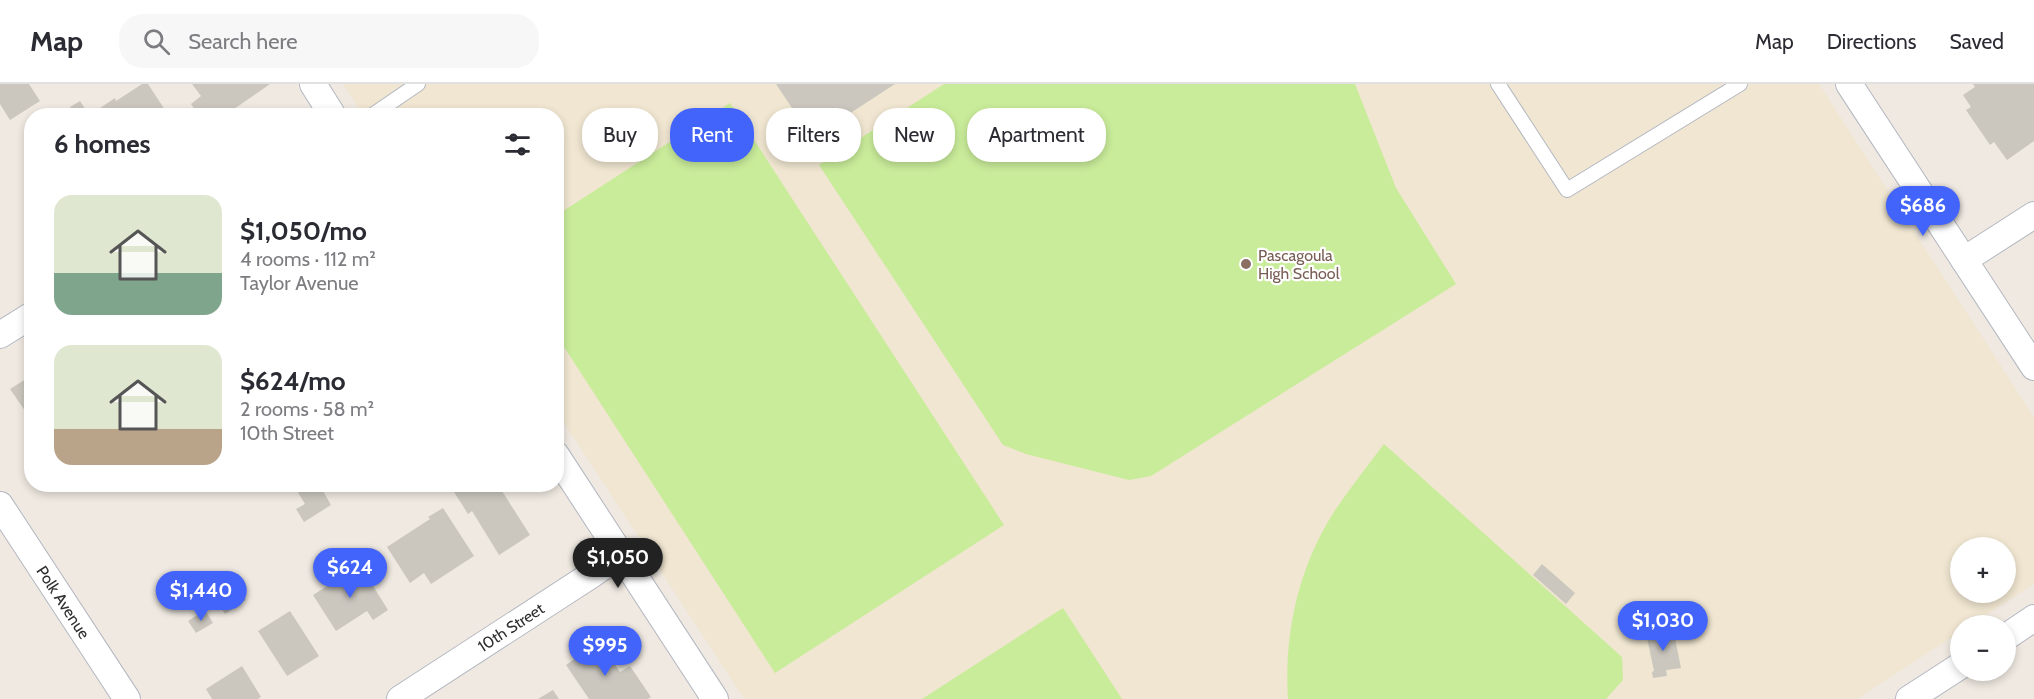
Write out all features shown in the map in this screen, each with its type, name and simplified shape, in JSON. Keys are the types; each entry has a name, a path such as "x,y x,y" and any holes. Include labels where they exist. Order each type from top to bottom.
{"street":[{"path":"313,84 328,108"},
{"path":"1849,84 2034,367"},
{"path":"1964,260 2034,215"},
{"path":"0,335 24,320"},
{"path":"564,467 715,699"},
{"name":"Polk Avenue","path":"0,505 127,699"},
{"name":"10th Street","path":"400,699 621,554"},
{"path":"2016,630 2034,618"},
{"path":"1909,699 1950,672"}],"lane":[{"path":"383,108 418,84"},
{"path":"1498,84 1567,190 1740,84"}],"shaded area":[{"name":"Pascagoula High School","path":"343,84 1819,84 2034,417 2034,584 2016,596 2016,537 1950,537 1950,603 2004,603 1986,615 1950,615 1950,639 1857,699 744,699 564,423 564,108 358,108"}],"green space":[{"path":"944,84 1355,84 1396,188 1456,284 1151,476 1129,480 1026,454 1003,445 819,165 824,162 861,162 861,138 873,130 873,162 955,162 955,108 907,108"},
{"path":"730,103 733,108 722,108"},
{"path":"754,140 766,162 768,162 1004,525 775,673 564,347 564,210 639,162 658,162 658,150 670,142 670,162 754,162"},
{"path":"1384,444 1622,657 1623,680 1606,699 1288,699 1288,651 1291,627 1302,580 1310,558 1332,515"},
{"path":"1063,608 1122,699 922,699"}],"building":[{"path":"0,84 29,84 40,101 29,108 24,108 24,111 10,120 0,104"},
{"path":"142,84 148,84 164,108 100,108 115,98 116,101"},
{"path":"192,84 270,84 236,108 194,108 191,104 201,96"},
{"path":"776,84 895,84 858,108 792,108"},
{"path":"1973,84 2034,84 2034,141 2007,160 1994,142 1990,145 1966,110 1971,107 1963,95 1975,87"},
{"path":"80,101 85,108 71,108"},
{"path":"24,380 24,409 10,389"},
{"path":"298,492 324,492 331,505 304,522 296,509 305,504"},
{"path":"454,492 503,492 530,535 499,555 472,511 468,514"},
{"path":"443,508 474,556 431,584 424,573 410,583 387,547"},
{"path":"1542,564 1575,593 1566,604 1533,575"},
{"path":"360,565 388,610 373,620 367,611 336,631 313,595"},
{"path":"234,581 246,600 225,614 213,595"},
{"path":"205,610 213,623 196,633 188,621"},
{"path":"290,611 319,656 287,676 258,631"},
{"path":"1673,628 1681,668 1666,670 1667,676 1653,678 1652,672 1654,671 1646,633"},
{"path":"599,642 620,672 630,666 651,697 648,699 589,699 566,665"},
{"path":"242,666 261,697 258,699 212,699 206,689"},
{"path":"553,690 559,699 538,699"}],"place":[{"name":"Pascagoula High School","path":"1246,264"}]}
